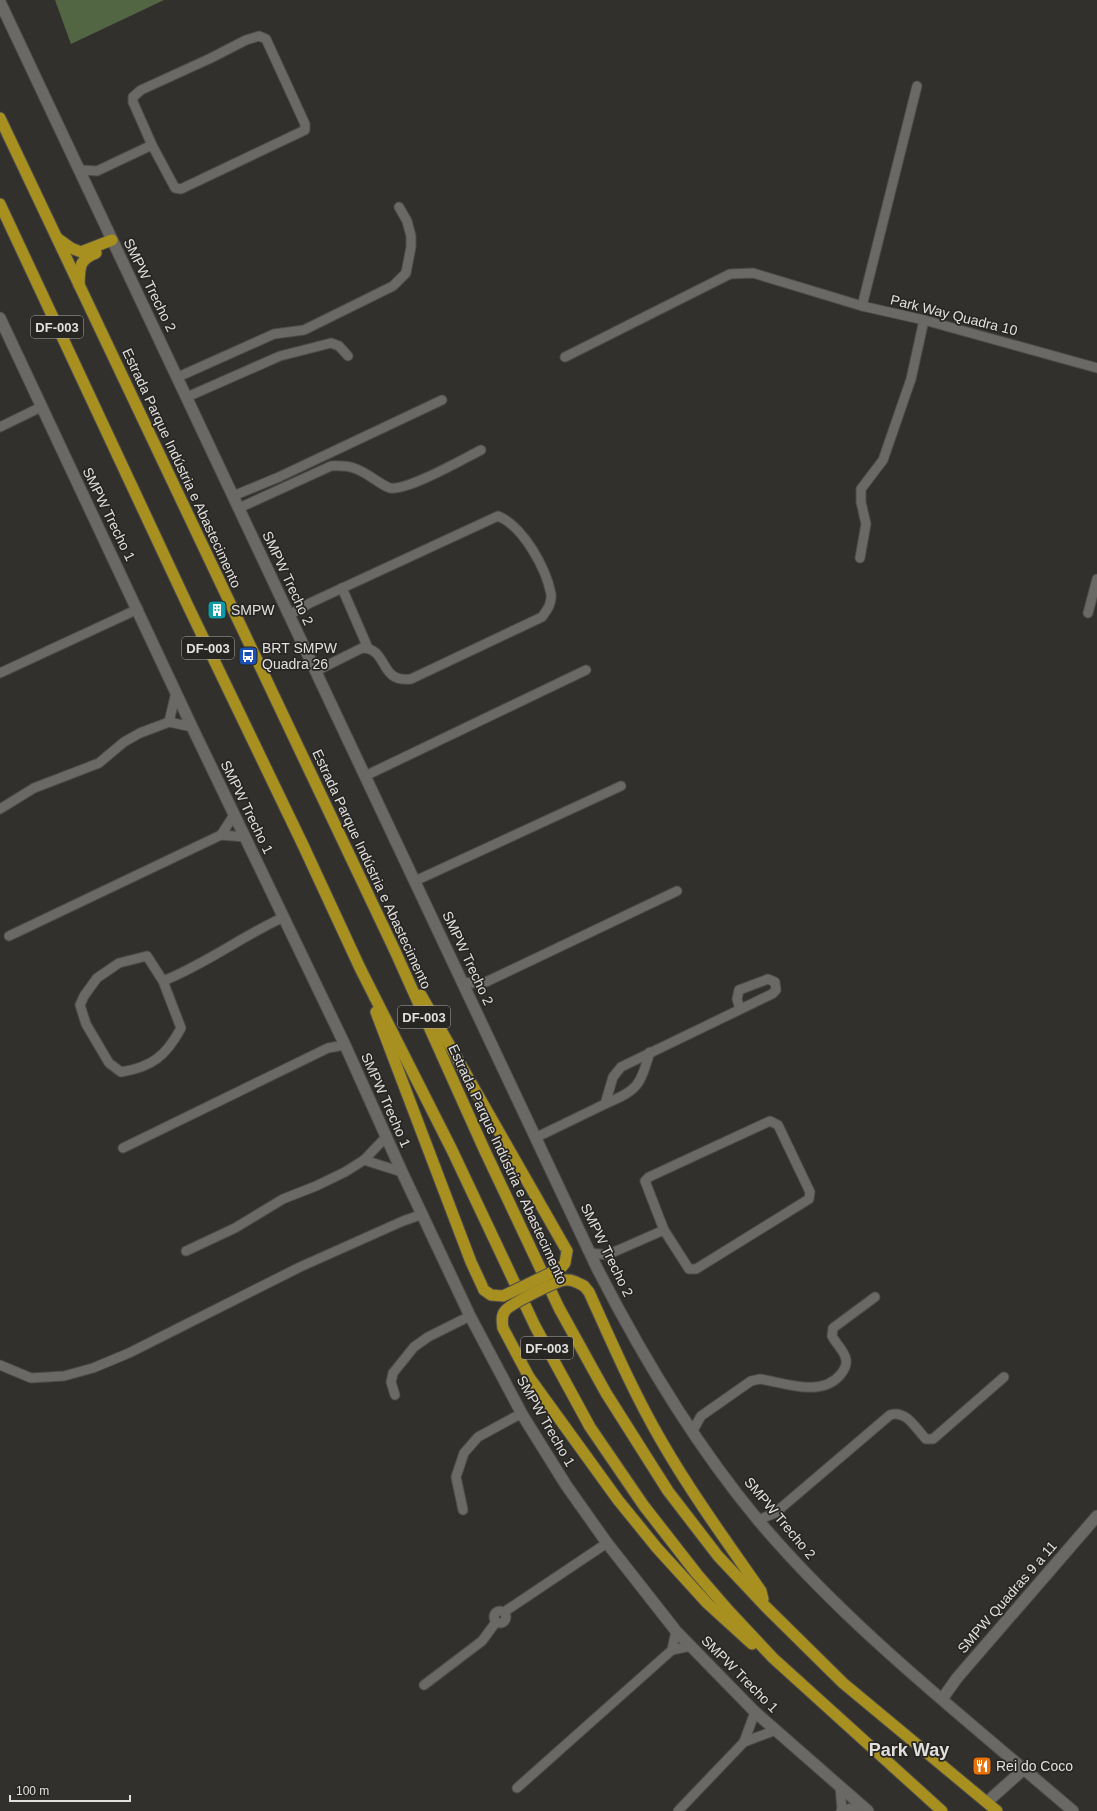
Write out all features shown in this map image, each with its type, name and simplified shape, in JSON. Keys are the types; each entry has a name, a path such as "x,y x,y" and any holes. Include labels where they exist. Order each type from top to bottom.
{"highway":[{"name":"Estrada Parque Indústria e Abastecimento","path":"0,118 55,237 395,951 558,1308 606,1393 668,1491 718,1556 766,1607 843,1683 997,1811"},
{"name":"DF-003","path":"0,204 184,599 303,845 360,968 452,1150 535,1326 590,1427 644,1506 697,1574 773,1658 942,1811"},
{"path":"55,237 71,248 81,252 113,243"},
{"path":"79,286 80,270 84,259 113,243"},
{"path":"360,968 471,1262 484,1290 497,1297 503,1296 561,1268 565,1263 568,1251 395,951"},
{"path":"766,1607 761,1591 712,1522 661,1441 627,1375 589,1292 584,1286 574,1280 562,1280 506,1309 502,1316 503,1328 529,1377 560,1422 618,1500 657,1548 728,1624 751,1643 773,1658"}],"street":[{"name":"SMPW Trecho 2","path":"0,2 81,170 113,243 178,377 238,508 470,998 627,1326 682,1418 758,1520 768,1531 815,1582 860,1627 1073,1811"},
{"path":"259,36 265,38 306,124 303,133 181,189 173,186 152,145 133,102 136,94 246,40 259,36"},
{"path":"862,306 917,86"},
{"path":"87,183 97,171 152,145"},
{"path":"81,170 97,171"},
{"path":"178,377 274,334 304,330 393,286 406,273 411,247 411,236 407,221 399,207"},
{"name":"Park Way Quadra 10","path":"565,356 730,274 753,273 862,306 924,320 1097,368"},
{"name":"SMPW Trecho 1","path":"0,318 138,609 192,727 340,1034 402,1172 470,1316 522,1413 566,1486 607,1543 676,1631 755,1712 868,1811"},
{"path":"860,558 866,524 861,502 861,489 883,460 909,385 924,320"},
{"path":"187,397 280,356 331,343 339,346 348,356"},
{"path":"233,496 279,477 442,400"},
{"path":"0,427 41,407"},
{"path":"238,508 331,466 346,465 358,468 384,485 398,488 422,479 481,450"},
{"path":"289,615 342,588 498,516 506,519 517,529 538,560 551,595 550,607 542,617 411,679 402,680 389,675 379,656 368,648 342,588"},
{"path":"1088,613 1097,579"},
{"path":"0,674 138,609"},
{"path":"316,671 362,648 368,648"},
{"path":"365,776 586,670"},
{"path":"169,722 176,692"},
{"path":"0,809 34,788 99,763 124,742 140,733 169,722 192,727"},
{"path":"415,881 621,786"},
{"path":"221,835 234,815"},
{"path":"9,936 221,835 245,837"},
{"path":"470,998 480,984 677,891"},
{"path":"163,981 188,971 265,926 284,917"},
{"path":"147,956 163,981 181,1028 171,1046 158,1058 141,1068 121,1072 109,1063 86,1024 80,1005 84,996 97,978 119,963 147,956"},
{"path":"463,982 480,984"},
{"path":"605,1104 617,1070 650,1052 740,1009"},
{"path":"328,1048 340,1034"},
{"path":"123,1148 328,1048 345,1045"},
{"path":"537,1137 626,1095 639,1084 650,1052"},
{"path":"770,1121 776,1123 810,1192 806,1202 692,1270 686,1267 664,1230 645,1183 647,1178 770,1121"},
{"path":"186,1251 235,1228 283,1199 316,1186 364,1160 387,1136"},
{"path":"364,1160 402,1172"},
{"path":"0,1365 31,1378 64,1376 93,1368 129,1353 300,1267 403,1221 423,1214"},
{"path":"591,1253 607,1255 664,1230"},
{"path":"598,1268 607,1255"},
{"path":"692,1432 701,1416 752,1381 760,1379 818,1388 837,1378 845,1367 846,1359 832,1336 833,1328 875,1298"},
{"path":"395,1395 390,1382 393,1373 414,1347 428,1337 470,1316"},
{"path":"758,1520 775,1513 890,1415 895,1413 904,1416 926,1439 933,1439 1004,1377"},
{"path":"463,1510 456,1477 464,1453 478,1436 522,1413"},
{"path":"682,1418 701,1416"},
{"path":"768,1531 775,1513"},
{"name":"SMPW Quadras 9 a 11","path":"942,1699 957,1678 1097,1516"},
{"path":"424,1684 482,1641 496,1622 501,1623 505,1621 506,1617 504,1612 607,1543"},
{"path":"672,1650 676,1631"},
{"path":"517,1788 672,1650 691,1646"},
{"path":"678,1811 744,1742 755,1712"},
{"path":"744,1742 776,1730"},
{"path":"987,1802 1024,1769"},
{"path":"840,1786 842,1810 851,1808 868,1811"}],"green space":[{"path":"55,0 164,0 71,44"}],"place":[{"name":"SMPW","path":"217,610"},
{"name":"BRT SMPW Quadra 26","path":"248,656"},
{"name":"Rei do Coco","path":"982,1766"}],"district":[{"name":"Park Way","path":"909,1750"}]}
